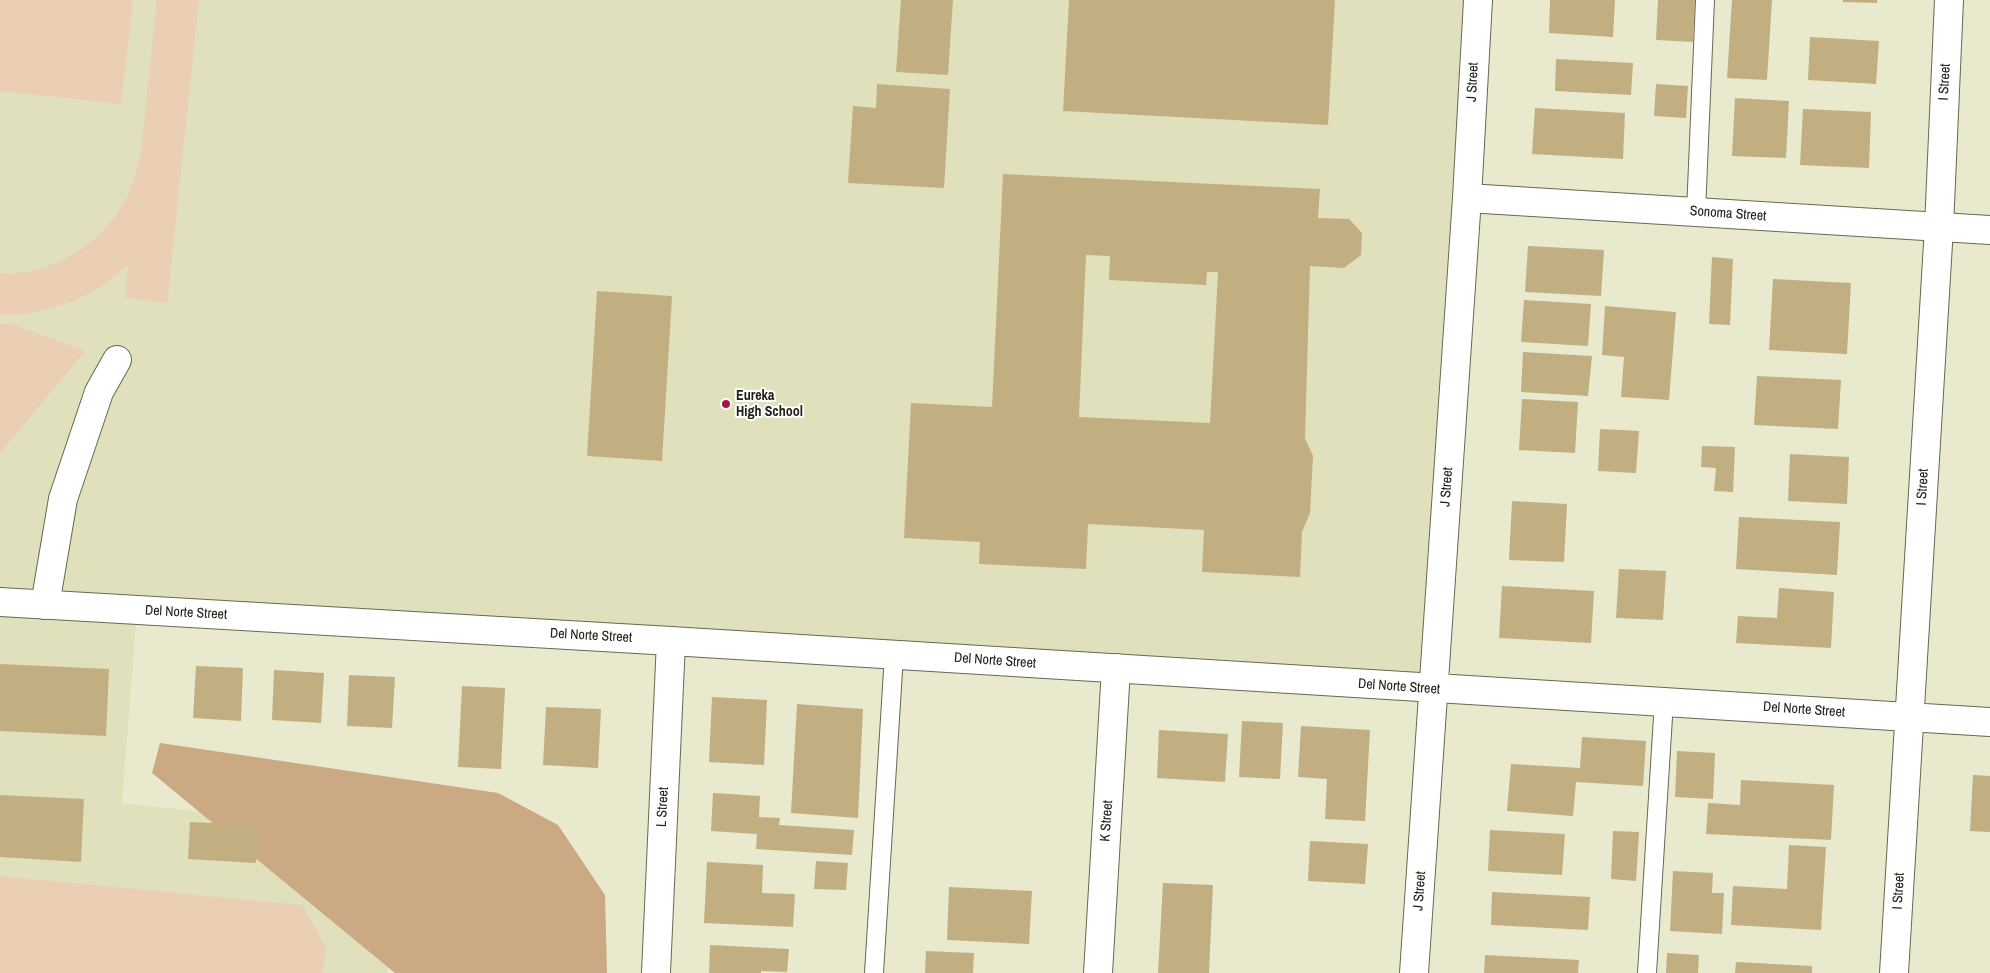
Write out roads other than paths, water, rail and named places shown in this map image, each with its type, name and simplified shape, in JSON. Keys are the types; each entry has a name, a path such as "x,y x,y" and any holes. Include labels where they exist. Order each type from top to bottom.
{"street":[{"name":"J Street","path":"1414,973 1467,198 1478,0"},
{"name":"I Street","path":"1894,973 1939,227 1949,0"},
{"name":"Sonoma Street","path":"1467,198 1990,230"},
{"path":"45,605 63,499 99,392 116,360"},
{"name":"Del Norte Street","path":"0,602 1990,722"},
{"name":"L Street","path":"656,973 671,641"},
{"name":"K Street","path":"1098,973 1116,668"}],"lane":[{"path":"1696,212 1705,0"},
{"path":"874,973 894,655"},
{"path":"1647,973 1664,701"}],"place":[{"name":"Eureka High School","path":"726,404"}]}
